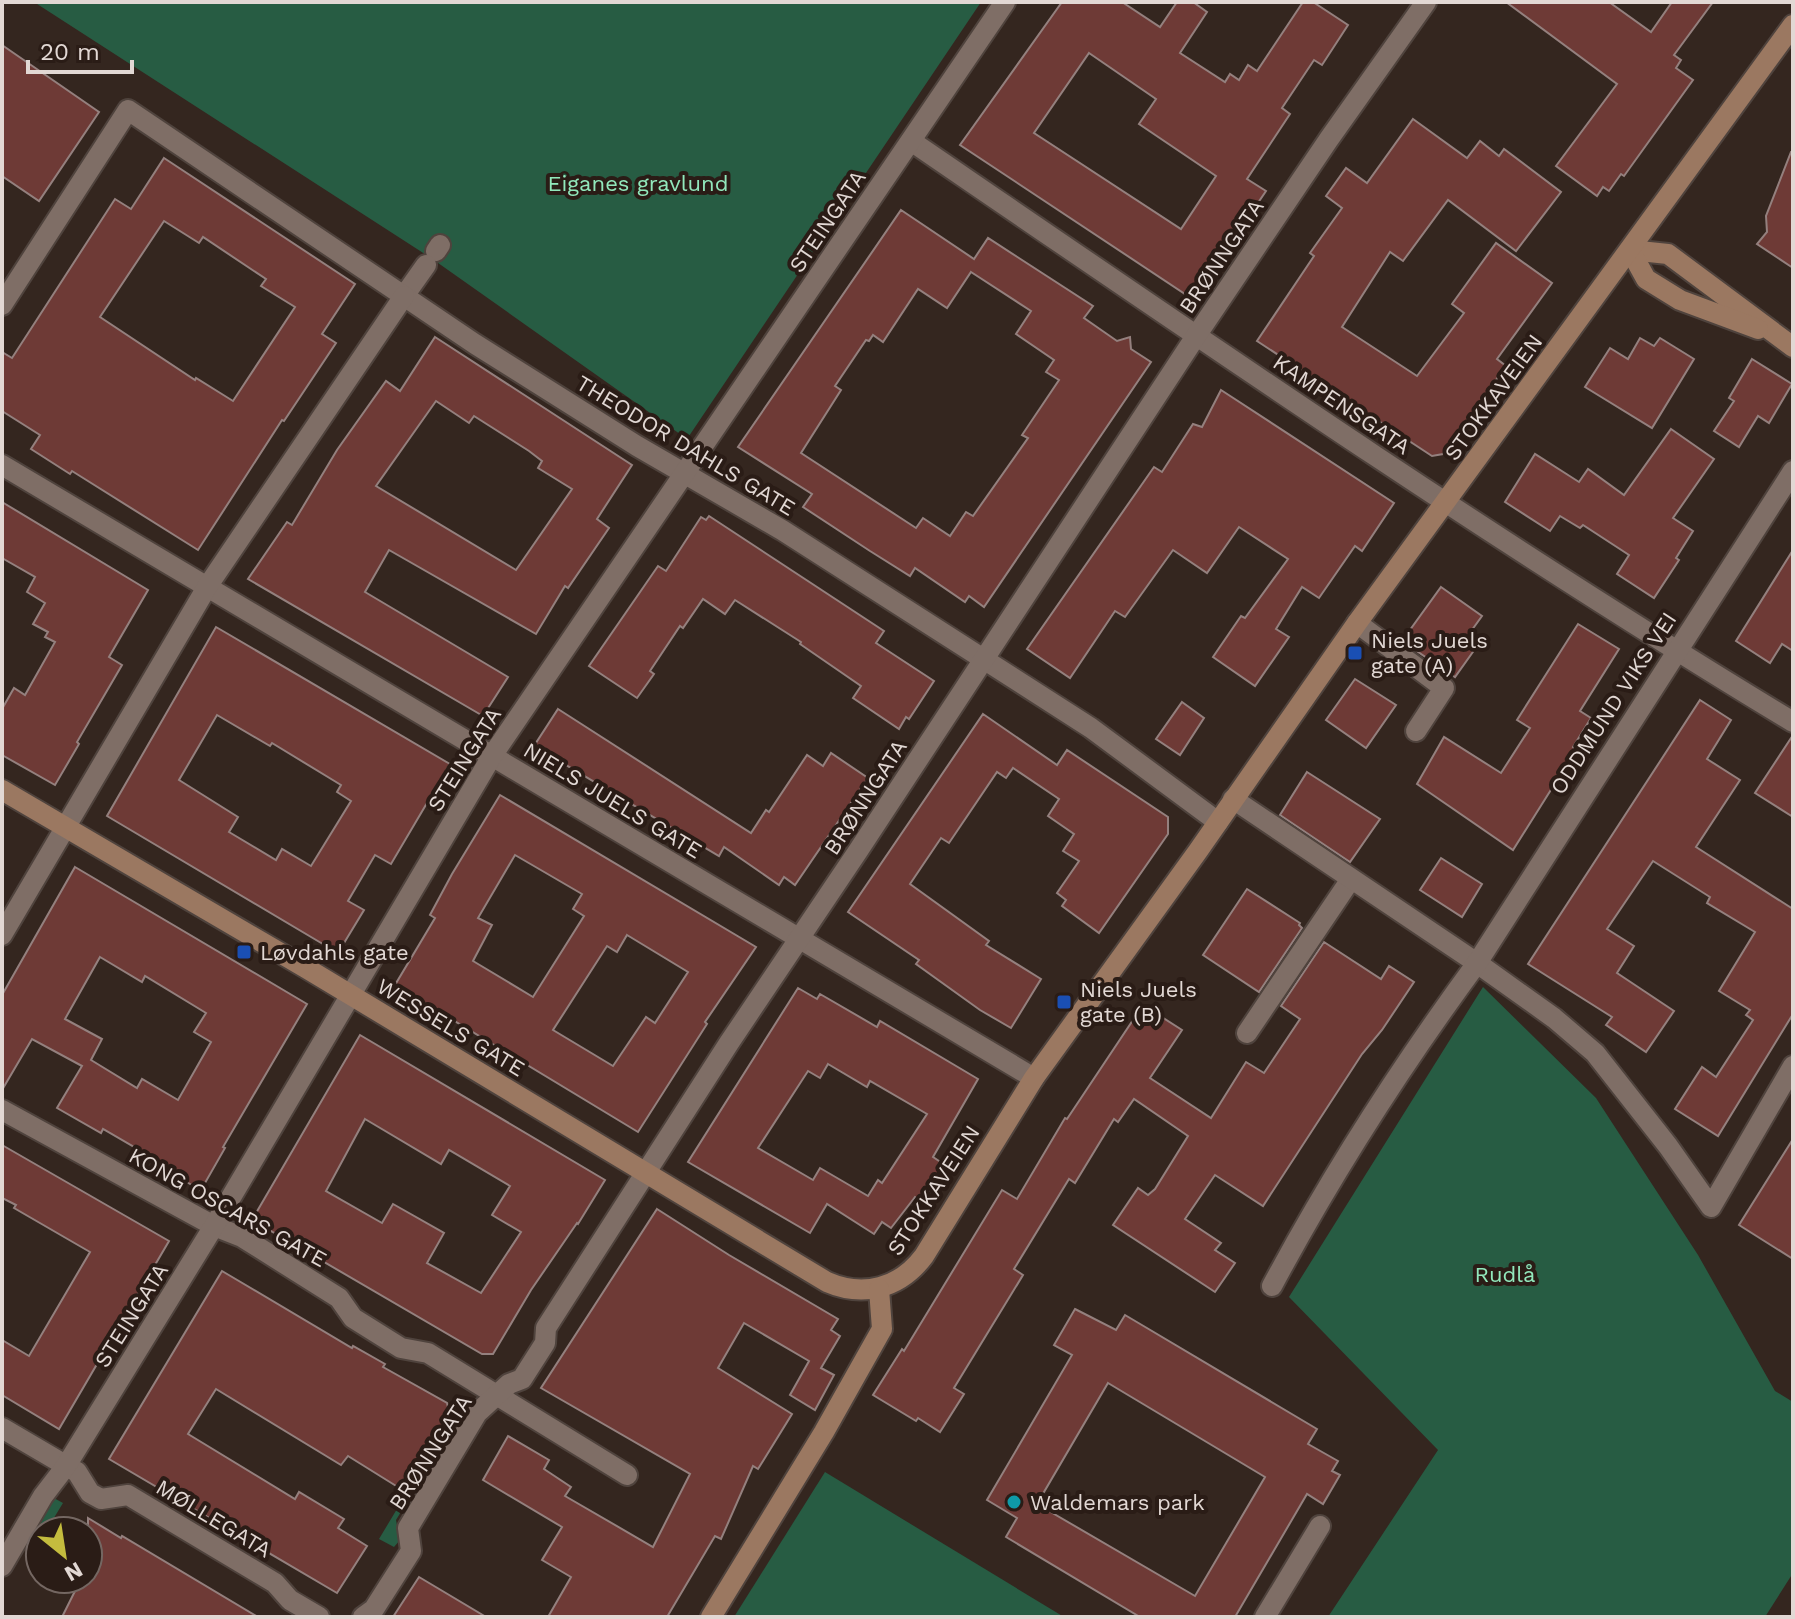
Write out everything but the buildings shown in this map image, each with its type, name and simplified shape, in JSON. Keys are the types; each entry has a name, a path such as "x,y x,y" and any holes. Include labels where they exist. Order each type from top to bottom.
{"main road":[{"name":"STOKKAVEIEN","path":"879,1289 904,1277 924,1256 1034,1078 1357,623 1793,25"},
{"path":"1630,250 1646,279 1680,300 1774,334"},
{"path":"1630,250 1668,254 1793,347"},
{"name":"WESSELS GATE","path":"2,790 349,993 827,1282 851,1290 879,1289"},
{"path":"711,1617 824,1432 882,1329 879,1289"}],"street":[{"name":"STEINGATA","path":"2,1566 214,1226 349,993 492,756 1005,2"},
{"name":"BRØNNGATA","path":"363,1617 374,1609 411,1551 408,1528 477,1413 509,1384 522,1379 545,1343 546,1328 729,1043 1196,336 1426,2"},
{"name":"THEODOR DAHLS GATE","path":"2,305 128,110 404,296 610,429 685,471 851,573 1091,728 1218,822"},
{"name":"KAMPENSGATA","path":"911,141 1445,502 1565,581 1793,722"},
{"path":"2,935 207,587 434,253"},
{"name":"NIELS JUELS GATE","path":"2,465 1034,1078"},
{"name":"ODDMUND VIKS VEI","path":"1272,1286 1315,1207 1444,1008 1477,963 1793,471"},
{"path":"1357,623 1444,688 1416,731"},
{"path":"1233,799 1554,1018 1595,1053 1621,1084 1711,1207 1793,1066"},
{"path":"1247,1033 1351,879"},
{"name":"KONG OSCARS GATE","path":"2,1110 214,1226 242,1237 339,1298 353,1318 401,1348 428,1353 627,1475"},
{"name":"MØLLEGATA","path":"2,1428 77,1472 90,1493 101,1499 128,1495 275,1583 290,1600 319,1617"},
{"path":"1265,1617 1320,1526"}],"green space":[{"name":"Eiganes gravlund","path":"34,2 981,2 687,439 431,258"},
{"name":"Rudlå","path":"1483,987 1596,1098 1698,1255 1775,1391 1793,1402 1793,1573 1765,1617 1328,1617 1438,1450 1289,1297"},
{"path":"825,1472 1064,1617 734,1617"},
{"path":"406,1494 410,1497 396,1520 400,1540 394,1547 379,1539"},
{"path":"52,1497 63,1503 56,1515 42,1515"}],"place":[{"name":"Niels Juels gate (A)","path":"1355,653"},
{"name":"Løvdahls gate","path":"244,952"},
{"name":"Niels Juels gate (B)","path":"1064,1002"},
{"name":"Waldemars park","path":"1014,1502"}]}
